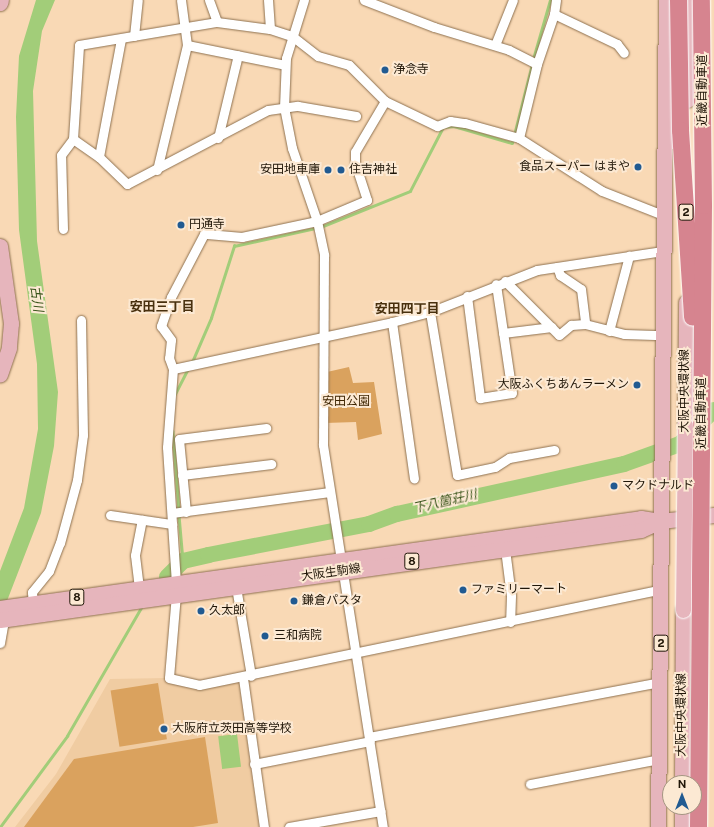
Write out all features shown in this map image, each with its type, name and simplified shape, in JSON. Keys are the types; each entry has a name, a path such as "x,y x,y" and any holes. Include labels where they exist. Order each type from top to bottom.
{"highway":[{"path":"678,0 680,130 702,415"},
{"name":"近畿自動車道","path":"698,827 702,415 701,0"}],"main road":[{"name":"2","path":"658,827 662,589 662,250 666,0"},
{"name":"大阪中央環状線","path":"682,775 686,190 689,0"},
{"name":"2","path":"666,52 674,132 686,190"},
{"path":"0,246 11,323 9,348 0,374"},
{"name":"大阪生駒線","path":"175,582 236,587 343,565 641,518 661,521 714,515"},
{"name":"大阪生駒線","path":"3,614 140,592 175,582 505,549 641,530 661,521"},
{"name":"大阪生駒線","path":"3,614 33,604 140,592 161,597 175,582"},
{"path":"660,759 664,764 666,827"},
{"path":"682,815 682,827"}],"street":[{"path":"134,36 138,0"},
{"path":"157,170 187,45 181,0"},
{"path":"209,0 217,22"},
{"path":"268,0 270,29"},
{"path":"304,0 292,36 285,65 284,107 292,148 320,233 326,282 323,445 383,827"},
{"path":"364,0 434,27 495,45 536,63"},
{"path":"495,45 513,0"},
{"path":"519,138 536,63 554,14 556,0"},
{"path":"554,14 617,44 624,53"},
{"path":"63,229 60,155 73,139 79,45 121,39 185,26 217,22 270,29 292,36 318,56 349,65 386,101 437,126 450,121 465,123 519,138 602,191 663,215"},
{"path":"99,157 121,39"},
{"path":"187,45 285,65"},
{"path":"218,138 238,55"},
{"path":"179,513 167,447 173,369 169,358 170,340 161,326 170,297 204,234 242,237 317,221 368,200 355,163 355,152 386,101"},
{"path":"73,139 99,157 127,184 218,138 268,110 284,107 356,116"},
{"path":"173,369 198,362 392,322 430,312 496,284 557,267 662,250"},
{"path":"609,331 629,256"},
{"path":"557,267 560,275 581,290 585,324"},
{"path":"505,281 559,335 571,325 585,324 609,331 662,335"},
{"path":"467,296 480,398 512,393 496,284"},
{"path":"430,312 457,475 495,467 509,458 554,450"},
{"path":"33,604 32,592 49,571 60,543 77,480 83,436 81,320"},
{"path":"392,322 414,478"},
{"path":"503,333 552,327"},
{"path":"266,428 179,439 182,475 179,513 172,524 175,582 169,678 199,685 247,677 662,589"},
{"path":"182,475 271,464"},
{"path":"179,513 330,492"},
{"path":"110,515 172,524"},
{"path":"140,592 135,555 142,520"},
{"path":"505,549 511,596 510,622"},
{"path":"236,587 247,677 254,764 264,827"},
{"path":"0,643 3,614"},
{"path":"254,764 370,739 661,682"},
{"path":"530,784 660,759"},
{"path":"289,827 381,811"}],"shaded area":[{"name":"大阪府立茨田高等学校","path":"166,678 194,689 239,682 259,827 15,827 56,774 110,679"}],"green space":[{"name":"安田公園","path":"349,367 353,383 374,382 382,434 358,440 356,422 325,423 327,372"},
{"path":"158,683 167,739 120,747 111,691"},
{"path":"205,737 218,823 193,827 24,827 74,759"}],"water":[{"name":"古川","path":"36,0 55,0 42,31 33,91 37,241 58,392 54,446 41,513 0,619 0,571 24,508 38,429 37,364 19,230 16,117 19,56"},
{"path":"237,734 241,767 222,769 218,736"}],"waterway":[{"path":"533,59 550,0"},
{"path":"321,227 410,191 443,127 454,126 512,143 532,64"},
{"path":"192,362 211,318 234,246 316,228"},
{"path":"175,394 188,369"},
{"name":"下八箇荘川","path":"167,577 183,561 369,524 397,514 624,464 680,444 714,410"},
{"path":"173,431 179,510"},
{"path":"179,515 183,561"},
{"path":"0,827 67,736 142,606"}],"place":[{"name":"浄念寺","path":"385,70"},
{"name":"食品スーパー はまや","path":"638,167"},
{"name":"安田地車庫","path":"328,170"},
{"name":"住吉神社","path":"341,170"},
{"name":"円通寺","path":"181,225"},
{"name":"大阪ふくちあんラーメン","path":"637,385"},
{"name":"マクドナルド","path":"614,486"},
{"name":"ファミリーマート","path":"463,590"},
{"name":"鎌倉パスタ","path":"294,601"},
{"name":"久太郎","path":"201,611"},
{"name":"三和病院","path":"265,636"},
{"name":"大阪府立茨田高等学校","path":"164,729"}],"district":[{"name":"安田三丁目","path":"162,307"},
{"name":"安田四丁目","path":"407,309"}]}
